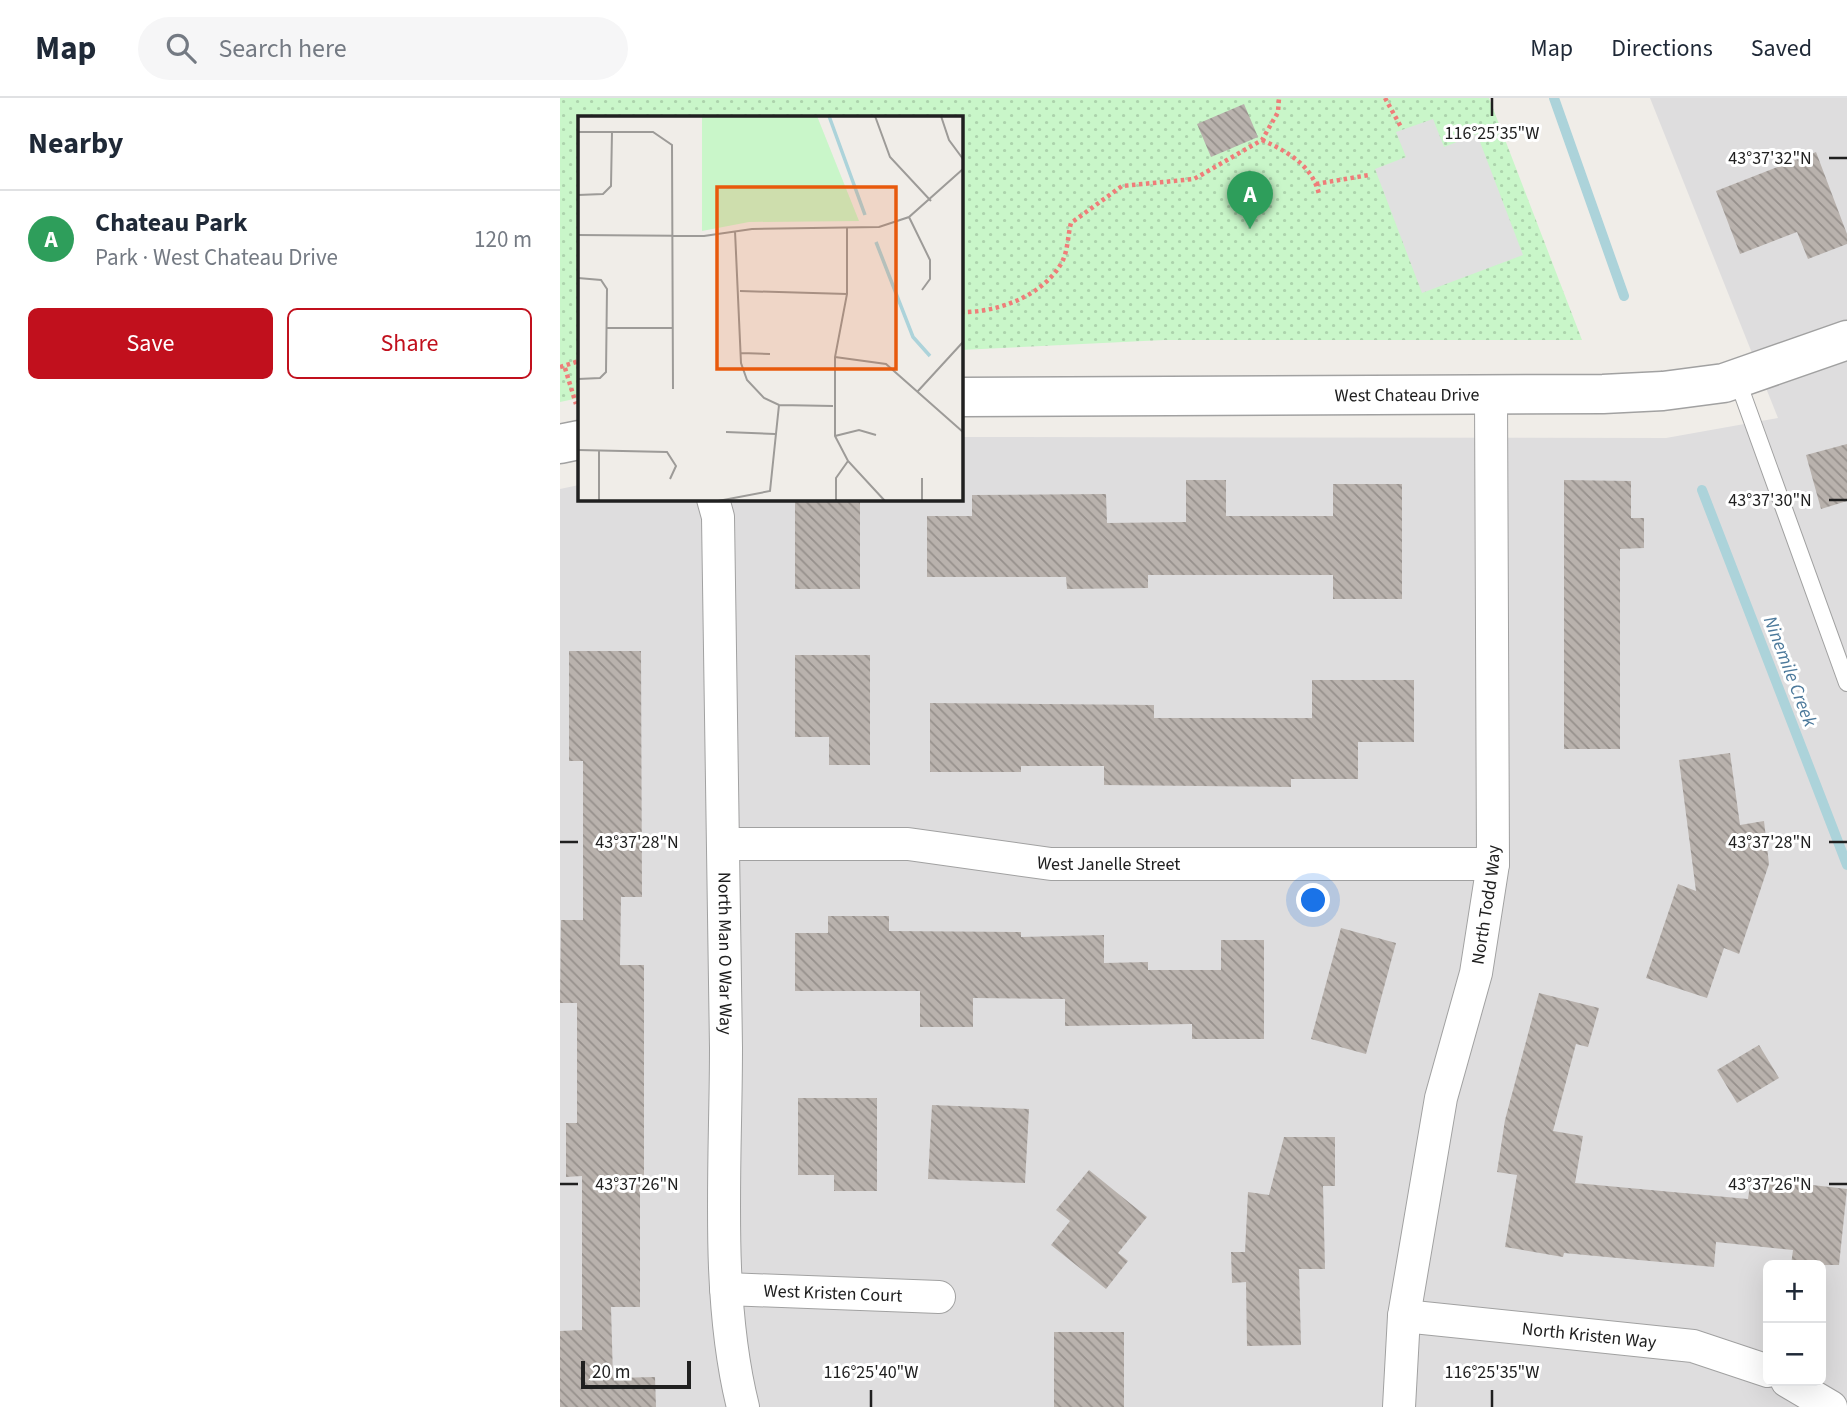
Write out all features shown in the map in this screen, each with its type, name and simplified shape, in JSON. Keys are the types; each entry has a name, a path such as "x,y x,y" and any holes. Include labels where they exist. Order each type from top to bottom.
{"street":[{"name":"West Chateau Drive","path":"962,397 1663,391 1737,379 1847,341"},
{"name":"North Todd Way","path":"1399,1407 1404,1316 1441,1098 1476,974 1493,864 1491,394"},
{"path":"560,444 578,423"},
{"name":"North Man O War Way","path":"713,500 718,517 725,844 726,1289 732,1363 743,1407"},
{"name":"West Janelle Street","path":"725,844 908,844 1051,864 1493,864"},
{"name":"West Kristen Court","path":"726,1289 939,1297"},
{"name":"North Kristen Way","path":"1404,1316 1693,1346 1763,1369"},
{"path":"1795,1386 1831,1407"}],"lane":[{"path":"1737,379 1847,683"}],"path":[{"path":"962,312 977,313 1014,302 1044,284 1063,260 1071,223 1122,186 1194,179 1262,140 1278,113 1279,98"},
{"path":"1385,98 1401,127"},
{"path":"1262,140 1285,150 1305,165 1317,184 1319,194"},
{"path":"1317,184 1369,175"},
{"path":"563,368 578,423"}],"shaded area":[{"path":"1650,98 1847,98 1847,1407 560,1407 560,489 578,485 578,500 962,500 962,437 1666,438 1778,418"},
{"path":"1433,119 1444,147 1477,134 1523,255 1422,293 1375,169 1406,157 1396,132"}],"green space":[{"path":"560,98 1489,98 1582,340 1164,340 962,350 962,116 578,116 578,398 560,402"}],"building":[{"path":"1244,104 1258,137 1211,157 1197,124"},
{"path":"1816,152 1847,234 1847,244 1808,259 1797,232 1740,254 1716,191"},
{"path":"1847,444 1847,501 1821,509 1806,455"},
{"path":"1186,480 1226,480 1226,516 1333,516 1333,484 1402,484 1402,599 1333,599 1333,575 1148,575 1148,588 1067,589 1066,577 927,577 927,516 972,516 972,495 1106,494 1107,523 1186,522"},
{"path":"1564,480 1631,481 1631,518 1644,518 1644,548 1620,549 1620,749 1564,749"},
{"path":"795,500 860,500 860,589 795,589"},
{"path":"569,651 641,651 642,897 621,897 620,965 644,965 644,1176 640,1176 640,1307 611,1307 613,1378 655,1377 656,1407 560,1407 560,1331 582,1330 582,1176 566,1177 566,1123 577,1123 577,1003 560,1003 561,920 583,920 583,761 569,761"},
{"path":"795,655 870,655 870,765 829,765 829,737 795,737"},
{"path":"1312,680 1414,680 1414,742 1358,742 1358,779 1291,779 1291,787 1104,785 1104,766 1021,766 1021,772 930,772 930,703 1154,705 1154,718 1312,718"},
{"path":"1730,753 1740,825 1764,821 1769,864 1739,954 1724,948 1707,998 1646,978 1678,884 1696,891 1679,760"},
{"path":"828,916 889,916 889,931 1021,932 1021,937 1104,935 1104,963 1148,962 1148,970 1221,970 1221,940 1264,940 1264,1039 1192,1039 1192,1024 1065,1026 1065,999 973,998 973,1027 920,1027 920,991 795,991 795,933 828,933"},
{"path":"1341,928 1396,943 1366,1054 1311,1039"},
{"path":"1539,993 1599,1008 1588,1047 1576,1044 1553,1131 1583,1136 1575,1183 1748,1199 1751,1178 1847,1189 1839,1265 1826,1265 1826,1260 1792,1260 1793,1250 1716,1242 1714,1267 1564,1253 1563,1257 1505,1247 1517,1175 1497,1172 1505,1120"},
{"path":"1759,1045 1779,1078 1737,1103 1717,1070"},
{"path":"798,1098 877,1098 877,1191 834,1191 834,1175 798,1175"},
{"path":"932,1105 1029,1109 1025,1183 928,1179"},
{"path":"1284,1137 1335,1137 1335,1186 1323,1186 1325,1269 1299,1269 1301,1345 1247,1346 1246,1282 1232,1283 1231,1252 1245,1252 1248,1192 1269,1195"},
{"path":"1089,1170 1147,1217 1118,1253 1128,1261 1106,1289 1051,1245 1070,1221 1056,1210"},
{"path":"1054,1332 1124,1332 1124,1407 1054,1407"}],"waterway":[{"name":"Ninemile Creek","path":"1554,98 1624,296"},
{"name":"Ninemile Creek","path":"1702,490 1847,865"}],"place":[{"name":"Chateau Park","path":"1250,229"}]}
